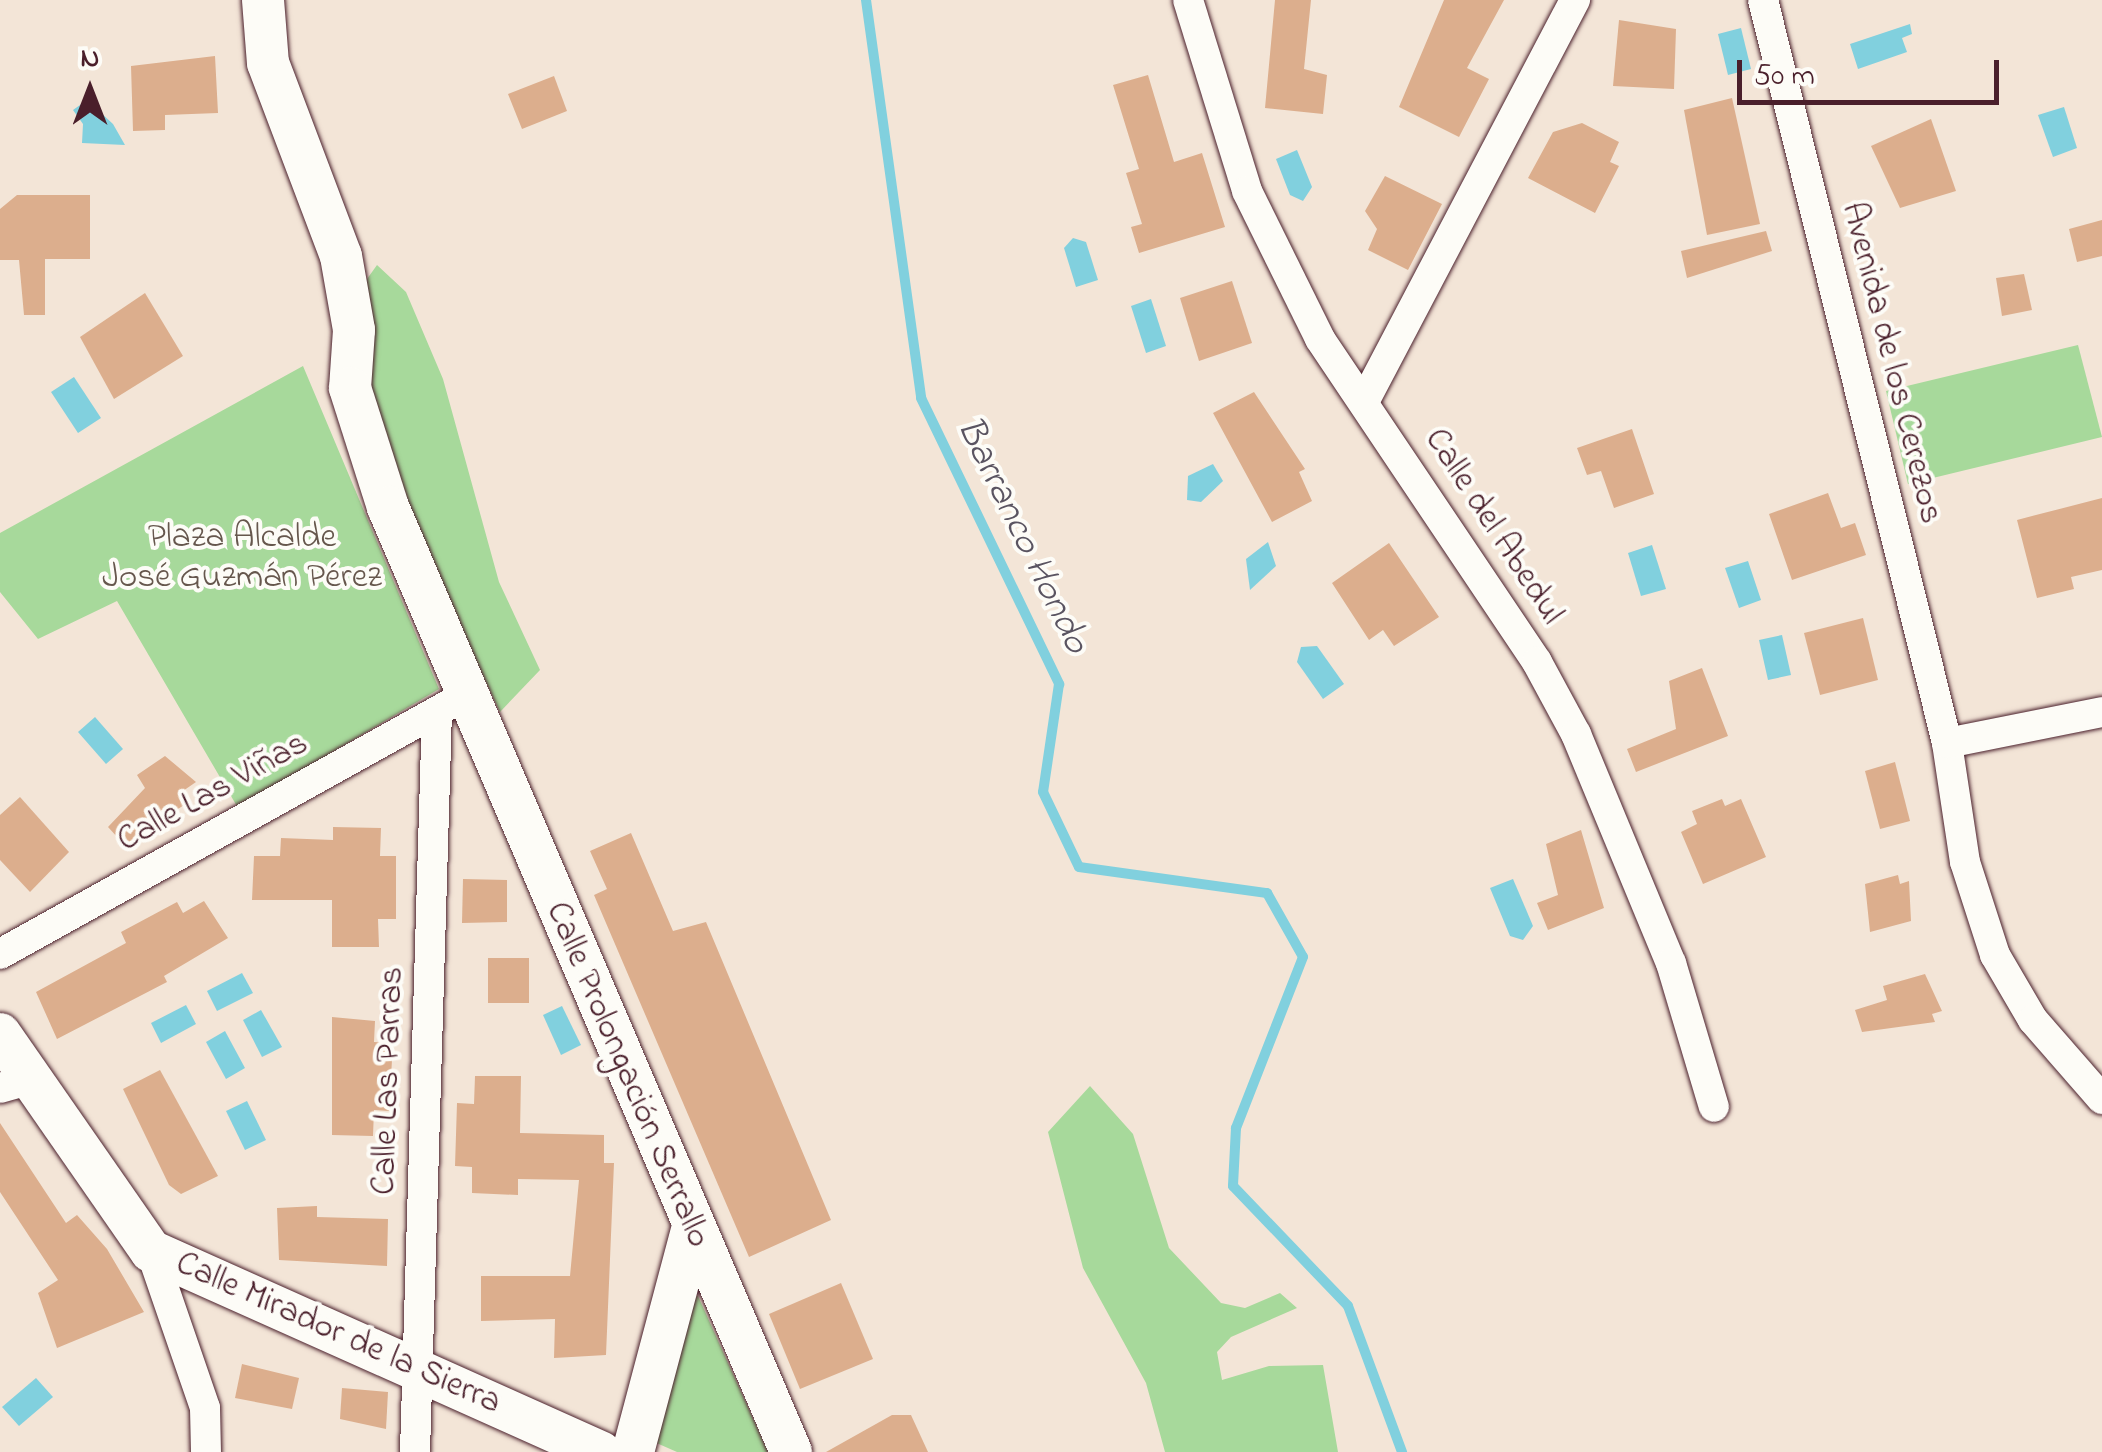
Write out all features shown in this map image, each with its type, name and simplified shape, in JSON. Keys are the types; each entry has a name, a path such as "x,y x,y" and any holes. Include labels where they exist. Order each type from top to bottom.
{"street":[{"name":"Calle Prolongación Serrallo","path":"264,0 268,64 341,256 354,330 350,388 450,704 791,1452"},
{"name":"Calle del Abedul","path":"1188,0 1248,191 1320,340 1365,400 1576,734 1671,963 1714,1107"},
{"path":"1365,400 1575,0"},
{"name":"Avenida de los Cerezos","path":"1763,0 1948,743 1965,862 1995,955 2033,1020 2102,1099"},
{"name":"Calle Las Viñas","path":"0,954 450,704"},
{"name":"Calle Las Parras","path":"415,1452 450,704"},
{"path":"1948,743 2102,712"},
{"name":"Calle Mirador de la Sierra","path":"0,1034 17,1083 151,1251 600,1452"},
{"path":"633,1452 692,1230"},
{"path":"151,1251 205,1408 206,1452"}],"green space":[{"path":"377,265 406,292 443,379 499,582 540,670 500,712 428,559 364,374 357,293"},
{"path":"2078,345 2102,437 1908,484 1886,391"},
{"name":"Plaza Alcalde José Guzmán Pérez","path":"303,366 439,689 238,808 117,601 38,639 0,592 0,533"},
{"path":"1090,1086 1133,1134 1169,1248 1221,1303 1245,1308 1280,1293 1297,1308 1231,1337 1217,1352 1222,1380 1269,1366 1323,1365 1338,1452 1165,1452 1146,1383 1083,1268 1048,1132"},
{"path":"698,1296 768,1452 677,1452 652,1441 683,1299"}],"water":[{"path":"1910,24 1912,34 1902,38 1907,52 1858,69 1850,44"},
{"path":"1741,28 1751,69 1728,75 1718,34"},
{"path":"87,100 113,124 125,145 82,143 83,124 73,110"},
{"path":"2064,107 2077,148 2053,157 2038,115"},
{"path":"1297,150 1312,187 1303,201 1290,195 1276,159"},
{"path":"1073,238 1086,242 1098,280 1076,287 1064,248"},
{"path":"1151,299 1166,346 1146,353 1131,306"},
{"path":"74,377 101,418 78,433 51,392"},
{"path":"1213,464 1223,481 1201,502 1187,500 1188,476"},
{"path":"1268,542 1276,566 1250,590 1246,559"},
{"path":"1652,545 1666,589 1641,596 1628,553"},
{"path":"1748,561 1761,600 1739,608 1725,568"},
{"path":"1782,635 1791,675 1768,680 1759,640"},
{"path":"1317,646 1344,684 1323,699 1297,662 1301,647"},
{"path":"95,717 123,749 106,764 78,732"},
{"path":"1513,879 1533,926 1523,940 1510,936 1490,888"},
{"path":"242,973 253,993 217,1011 207,991"},
{"path":"186,1005 196,1024 161,1043 151,1023"},
{"path":"562,1006 581,1045 561,1055 543,1015"},
{"path":"261,1010 282,1047 262,1057 243,1020"},
{"path":"225,1031 245,1068 226,1079 206,1042"},
{"path":"247,1101 266,1140 245,1150 226,1111"},
{"path":"36,1378 53,1397 19,1426 2,1407"}],"building":[{"path":"1275,0 1311,0 1304,69 1327,75 1323,114 1265,108"},
{"path":"1444,0 1504,0 1467,68 1489,79 1459,137 1399,107"},
{"path":"1619,20 1676,29 1674,89 1613,86"},
{"path":"215,56 218,113 165,115 165,130 133,131 131,66"},
{"path":"1148,75 1174,162 1202,153 1225,227 1139,253 1131,227 1142,224 1126,173 1139,169 1113,85"},
{"path":"554,76 567,111 522,129 508,94"},
{"path":"1732,98 1760,224 1707,235 1684,110"},
{"path":"1931,119 1956,191 1900,208 1871,146"},
{"path":"1582,123 1619,142 1610,162 1619,166 1595,213 1528,178 1553,132"},
{"path":"1385,176 1442,204 1408,270 1368,250 1377,229 1365,211"},
{"path":"17,195 90,195 90,259 45,259 45,315 24,315 19,260 0,260 0,209"},
{"path":"2102,220 2102,256 2077,262 2069,229"},
{"path":"1766,231 1772,251 1687,278 1681,251"},
{"path":"2024,274 2032,310 2002,316 1996,278"},
{"path":"1232,281 1252,343 1199,361 1180,298"},
{"path":"145,293 183,356 114,399 80,337"},
{"path":"1254,392 1305,469 1299,472 1312,501 1272,522 1213,413"},
{"path":"1632,429 1654,494 1614,508 1601,471 1587,475 1577,448"},
{"path":"1828,493 1841,528 1855,523 1866,555 1792,580 1769,514"},
{"path":"2102,498 2102,570 2071,577 2074,589 2037,598 2017,520"},
{"path":"1389,543 1439,617 1394,646 1383,630 1369,640 1332,583"},
{"path":"1863,618 1878,680 1820,695 1804,633"},
{"path":"1702,668 1728,736 1636,772 1627,749 1676,729 1669,681"},
{"path":"165,756 196,782 180,793 187,803 175,811 180,818 129,850 108,827 145,788 137,775"},
{"path":"1895,762 1910,821 1880,829 1865,771"},
{"path":"20,797 69,852 30,892 0,860 0,815"},
{"path":"1722,799 1725,806 1741,799 1766,857 1703,884 1681,832 1697,824 1692,811"},
{"path":"333,827 381,828 380,856 396,856 396,919 378,919 379,947 332,947 332,900 252,900 254,856 280,856 281,838 333,840"},
{"path":"1581,830 1604,908 1548,930 1537,903 1558,895 1546,844"},
{"path":"631,833 673,931 706,922 831,1220 749,1257 594,895 607,889 590,851"},
{"path":"1898,875 1900,884 1909,881 1911,921 1870,932 1865,884"},
{"path":"463,879 507,880 507,922 462,923"},
{"path":"204,901 228,938 164,976 167,982 57,1039 36,992 126,943 121,932 177,902 183,913"},
{"path":"488,958 529,958 529,1003 488,1003"},
{"path":"1925,974 1942,1011 1932,1014 1935,1022 1862,1032 1855,1010 1887,1000 1883,986"},
{"path":"332,1017 375,1021 374,1042 393,1043 389,1111 374,1110 373,1136 332,1135"},
{"path":"160,1070 218,1176 181,1194 169,1185 123,1089"},
{"path":"475,1076 521,1076 520,1133 604,1135 604,1163 614,1163 606,1355 554,1358 555,1319 481,1321 481,1276 570,1276 579,1180 518,1179 518,1195 472,1193 472,1167 455,1166 457,1103 474,1104"},
{"path":"0,1123 66,1223 77,1215 107,1249 144,1312 57,1348 38,1293 58,1280 0,1192"},
{"path":"317,1206 317,1217 388,1219 387,1266 279,1260 277,1208"},
{"path":"841,1283 873,1359 800,1389 769,1314"},
{"path":"242,1364 299,1378 292,1409 235,1398"},
{"path":"342,1388 388,1392 386,1429 340,1419"},
{"path":"892,1415 911,1415 928,1452 826,1452"}],"waterway":[{"name":"Barranco Hondo","path":"866,0 921,398 1059,684 1043,792 1079,867 1267,893 1303,957 1236,1128 1233,1186 1348,1306 1402,1452"}]}
